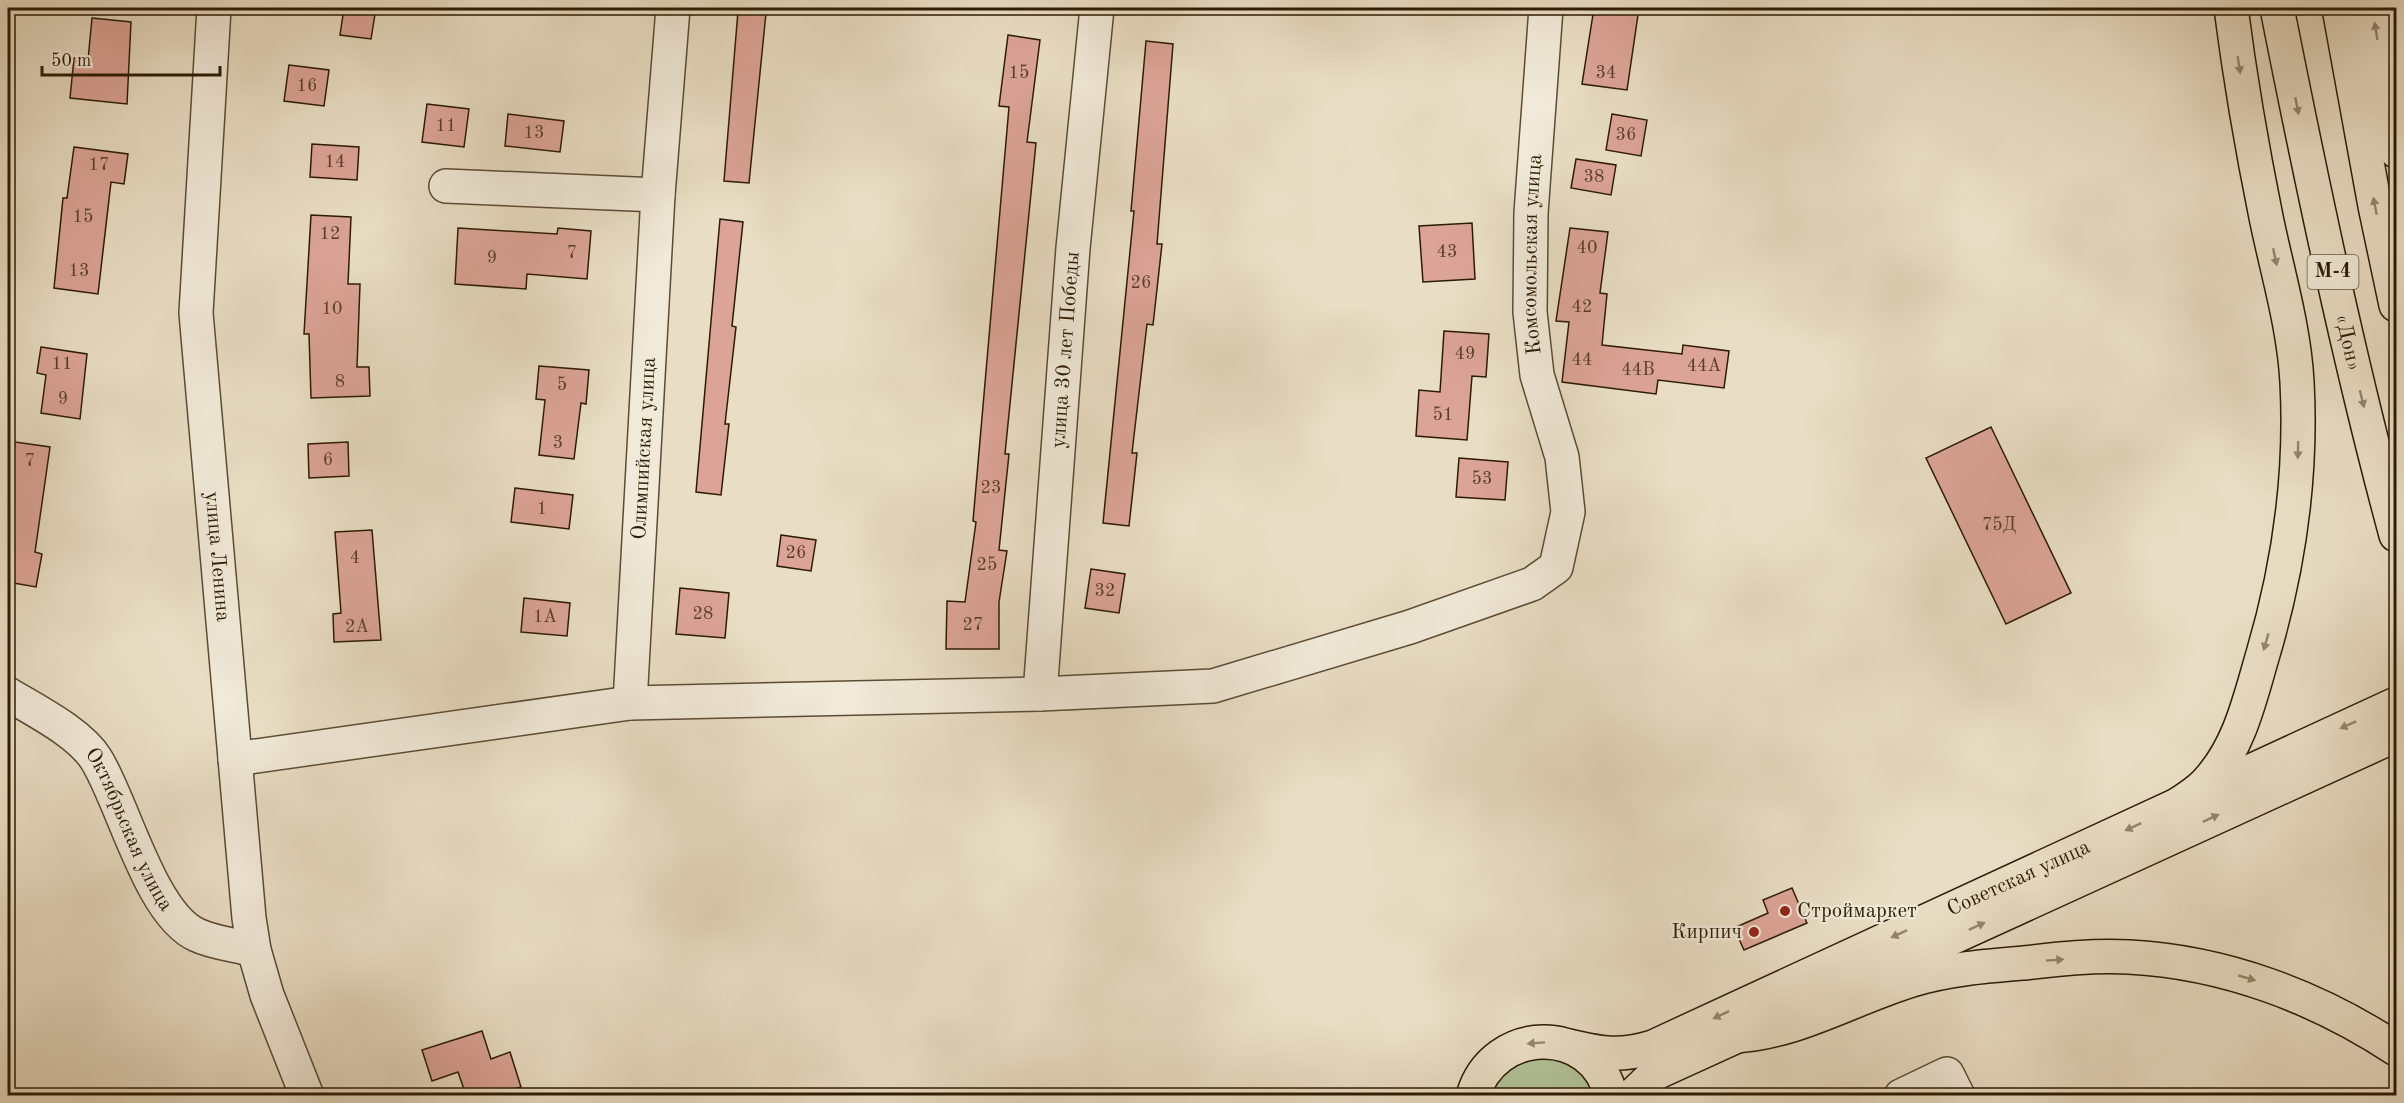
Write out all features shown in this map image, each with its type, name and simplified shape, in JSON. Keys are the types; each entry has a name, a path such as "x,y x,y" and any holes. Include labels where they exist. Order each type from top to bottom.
{"main road":[{"path":"2168,811 2207,783 2228,756 2246,712 2272,622 2290,531 2298,454 2297,379 2287,313 2253,151 2231,8"},
{"name":"«Дон»","path":"2277,8 2337,291 2397,534"},
{"name":"М-4","path":"2339,8 2375,206 2397,305"},
{"path":"2372,8 2397,151"},
{"name":"Советская улица","path":"1632,1095 1656,1073 2301,762 2397,704"},
{"name":"Советская улица","path":"1473,1095 1483,1072 1507,1051 1537,1041 1608,1055 1628,1054 1653,1047 2168,811 2301,762 2397,735"},
{"path":"1735,1036 1763,1035 1913,980 1969,968 2058,959 2128,957 2202,966 2267,984 2315,1003 2397,1049"},
{"path":"1569,1046 1595,1065 1604,1077 1611,1095"}],"street":[{"name":"улица Ленина","path":"214,8 196,313 235,759 255,950 267,995 307,1095"},
{"name":"Олимпийская улица","path":"630,703 658,195 673,8"},
{"name":"улица 30 лет Победы","path":"1040,694 1072,248 1097,8"},
{"name":"Комсомольская улица","path":"1040,694 1213,686 1410,627 1532,584 1557,567 1568,512 1562,457 1537,375 1530,312 1531,213 1546,8"},
{"path":"446,186 658,195"},
{"name":"Октябрьская улица","path":"8,694 58,724 95,757 117,800 148,877 170,911 195,935 255,950"},
{"path":"235,759 630,703 1040,694"},
{"path":"1901,1095 1952,1085"}],"green space":[{"path":"1533,1056 1563,1061 1578,1069 1589,1084 1593,1095 1491,1096 1497,1081 1502,1076"}],"building":[{"path":"344,8 376,8 371,39 340,35"},
{"path":"1594,8 1639,8 1627,90 1582,84"},
{"path":"738,11 766,13 749,183 724,181"},
{"path":"92,18 131,22 127,104 70,98 74,58 88,60"},
{"path":"1008,35 1040,40 1027,142 1036,143 1005,454 1009,454 999,550 1007,551 999,602 999,649 946,649 947,601 965,602 976,522 973,521 1009,107 999,106"},
{"path":"1146,41 1173,44 1157,244 1162,244 1153,325 1147,324 1132,453 1137,453 1129,526 1103,523 1134,211 1131,211"},
{"path":"289,65 329,70 324,106 284,101"},
{"path":"427,104 469,109 464,147 422,142"},
{"path":"508,114 564,121 560,152 505,146"},
{"path":"1612,114 1647,120 1641,156 1606,150"},
{"path":"312,144 359,147 357,180 310,177"},
{"path":"74,147 128,154 124,184 111,182 98,294 54,288 63,198 67,198"},
{"path":"1576,159 1616,165 1611,195 1571,188"},
{"path":"311,215 351,217 348,284 360,284 357,367 369,367 370,396 311,398 309,334 304,334"},
{"path":"720,219 743,222 732,326 736,327 725,424 729,424 721,495 696,492"},
{"path":"1472,223 1475,279 1423,282 1419,226"},
{"path":"458,228 557,234 558,228 591,231 587,279 527,274 526,289 455,284"},
{"path":"1570,228 1608,232 1600,293 1607,294 1602,345 1682,354 1683,345 1729,351 1724,388 1658,380 1656,394 1562,382 1569,322 1556,321"},
{"path":"1444,331 1489,334 1486,377 1472,376 1467,440 1416,436 1419,390 1440,392"},
{"path":"41,347 87,354 80,419 41,413 46,375 37,373"},
{"path":"539,366 589,370 586,404 581,403 574,459 539,455 545,400 536,399"},
{"path":"1991,427 2071,593 2006,624 1926,458"},
{"path":"15,442 50,447 35,552 42,554 36,587 8,582 8,487"},
{"path":"348,442 349,476 309,478 308,444"},
{"path":"1459,458 1508,462 1505,500 1456,497"},
{"path":"515,488 573,495 569,529 511,522"},
{"path":"372,530 381,640 334,642 333,614 341,613 335,532"},
{"path":"781,535 816,540 811,571 777,566"},
{"path":"1091,569 1125,574 1119,613 1085,608"},
{"path":"680,588 729,593 725,638 676,634"},
{"path":"524,598 570,603 567,636 521,632"},
{"path":"1792,888 1807,923 1744,950 1734,928 1768,913 1763,900"},
{"path":"482,1031 491,1059 510,1052 521,1087 494,1095 466,1095 458,1072 432,1081 422,1050"}],"place":[{"name":"Строймаркет","path":"1785,911"},
{"name":"Кирпич","path":"1754,932"}]}
